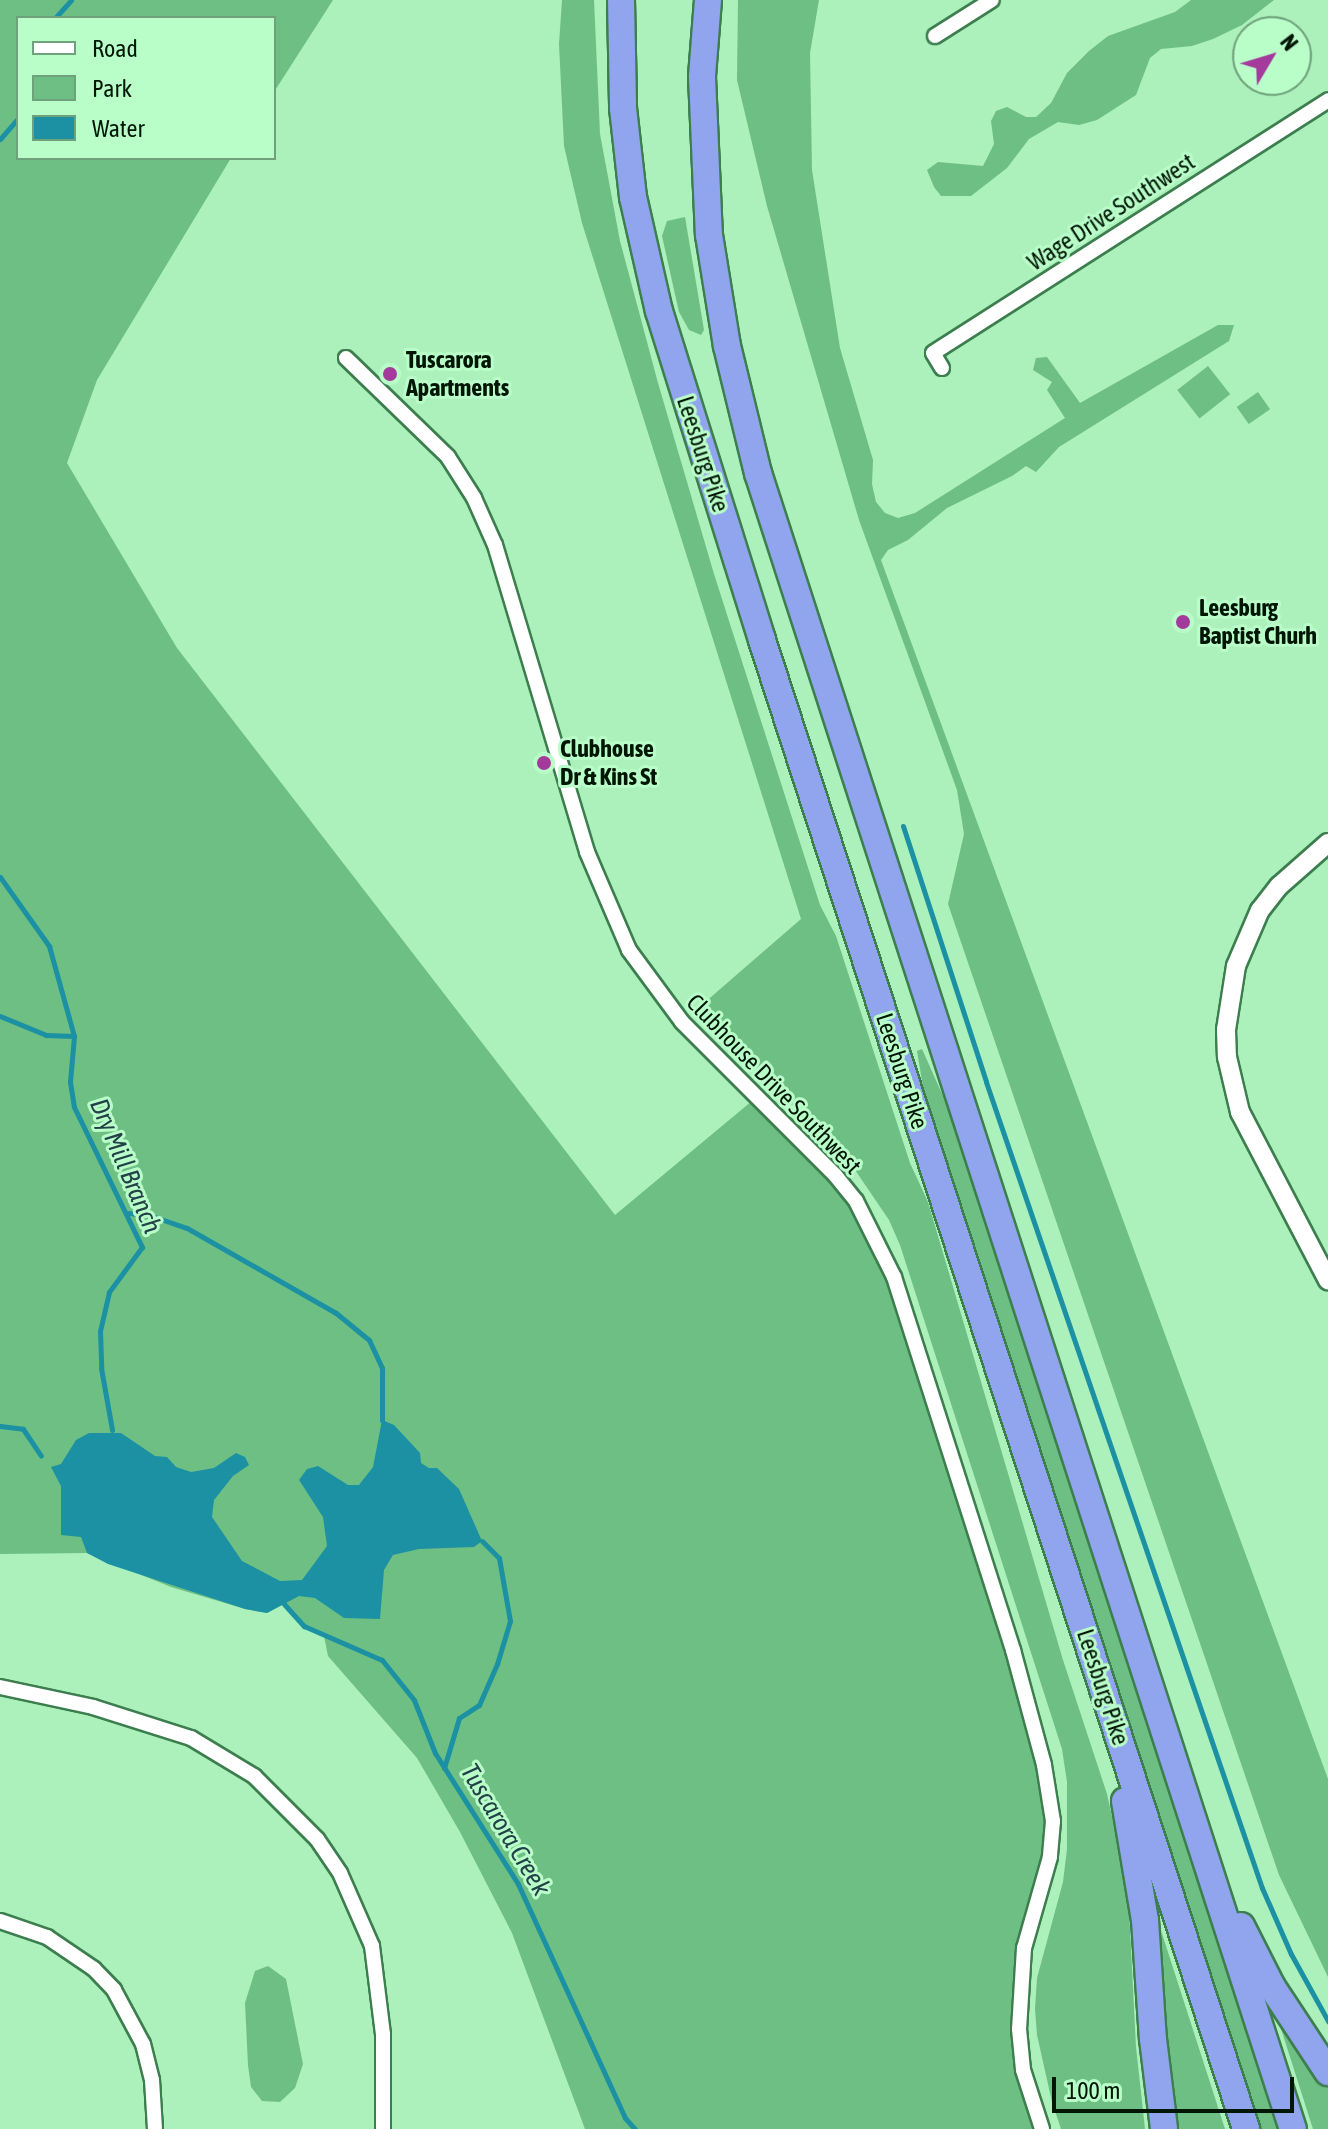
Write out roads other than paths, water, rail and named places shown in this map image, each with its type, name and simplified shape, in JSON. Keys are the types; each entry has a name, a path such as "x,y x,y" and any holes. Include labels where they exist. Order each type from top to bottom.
{"highway":[{"name":"Leesburg Pike","path":"621,0 623,108 632,182 659,311 762,640 1246,2129"},
{"name":"Leesburg Pike","path":"708,0 702,106 709,235 727,346 758,473 1293,2129"},
{"path":"1096,1665 1137,1862 1164,2129"},
{"path":"1196,1832 1272,1987 1328,2072"}],"street":[{"path":"935,36 992,0"},
{"name":"Wage Drive Southwest","path":"942,368 933,353 1328,100"},
{"name":"Clubhouse Drive Southwest","path":"346,358 448,457 474,498 495,545 587,852 629,950 682,1022 835,1175 856,1201 894,1277 1013,1650 1044,1765 1053,1821 1050,1857 1024,1948 1019,2029 1023,2070 1042,2129"},
{"path":"1328,843 1268,899 1243,944 1230,995 1227,1057 1240,1112 1328,1280"},
{"path":"0,1687 93,1707 191,1738 254,1776 317,1839 340,1873 372,1946 383,2034 383,2129"},
{"path":"0,1921 47,1937 94,1969 114,1990 143,2044 152,2080 155,2129"}],"water":[{"path":"382,1420 394,1425 420,1453 421,1463 437,1468 459,1489 482,1541 474,1547 419,1549 393,1555 384,1570 380,1619 344,1618 315,1598 299,1596 267,1613 245,1609 108,1564 87,1553 81,1537 61,1535 61,1486 51,1467 61,1464 76,1440 89,1433 121,1433 155,1456 167,1457 176,1467 191,1472 214,1468 236,1453 245,1457 249,1465 233,1476 214,1500 212,1517 242,1561 280,1581 302,1580 327,1546 323,1517 299,1480 307,1469 318,1466 348,1485 359,1485 373,1467"}],"waterway":[{"name":"Dry Mill Branch","path":"57,16 71,0"},
{"name":"Dry Mill Branch","path":"0,139 16,120"},
{"path":"903,826 986,1082 1262,1888 1291,1954 1328,2021"},
{"name":"Dry Mill Branch","path":"0,877 49,946 74,1036 70,1082 74,1107 142,1247 109,1292 100,1331 101,1368 112,1430"},
{"path":"0,1016 46,1035 74,1036"},
{"path":"129,1213 152,1216 187,1228 336,1313 369,1340 382,1368 382,1420"},
{"name":"Tuscarora Creek","path":"0,1426 23,1429 41,1456"},
{"path":"444,1768 459,1718 479,1705 497,1664 510,1621 499,1558 482,1541"},
{"name":"Tuscarora Creek","path":"284,1604 304,1626 382,1660 414,1700 435,1753 518,1884 625,2118 635,2129"}],"place":[{"name":"Tuscarora Apartments","path":"390,374"},
{"name":"Leesburg Baptist Churh","path":"1183,622"},
{"name":"Clubhouse Dr & Kins St","path":"544,763"}]}
